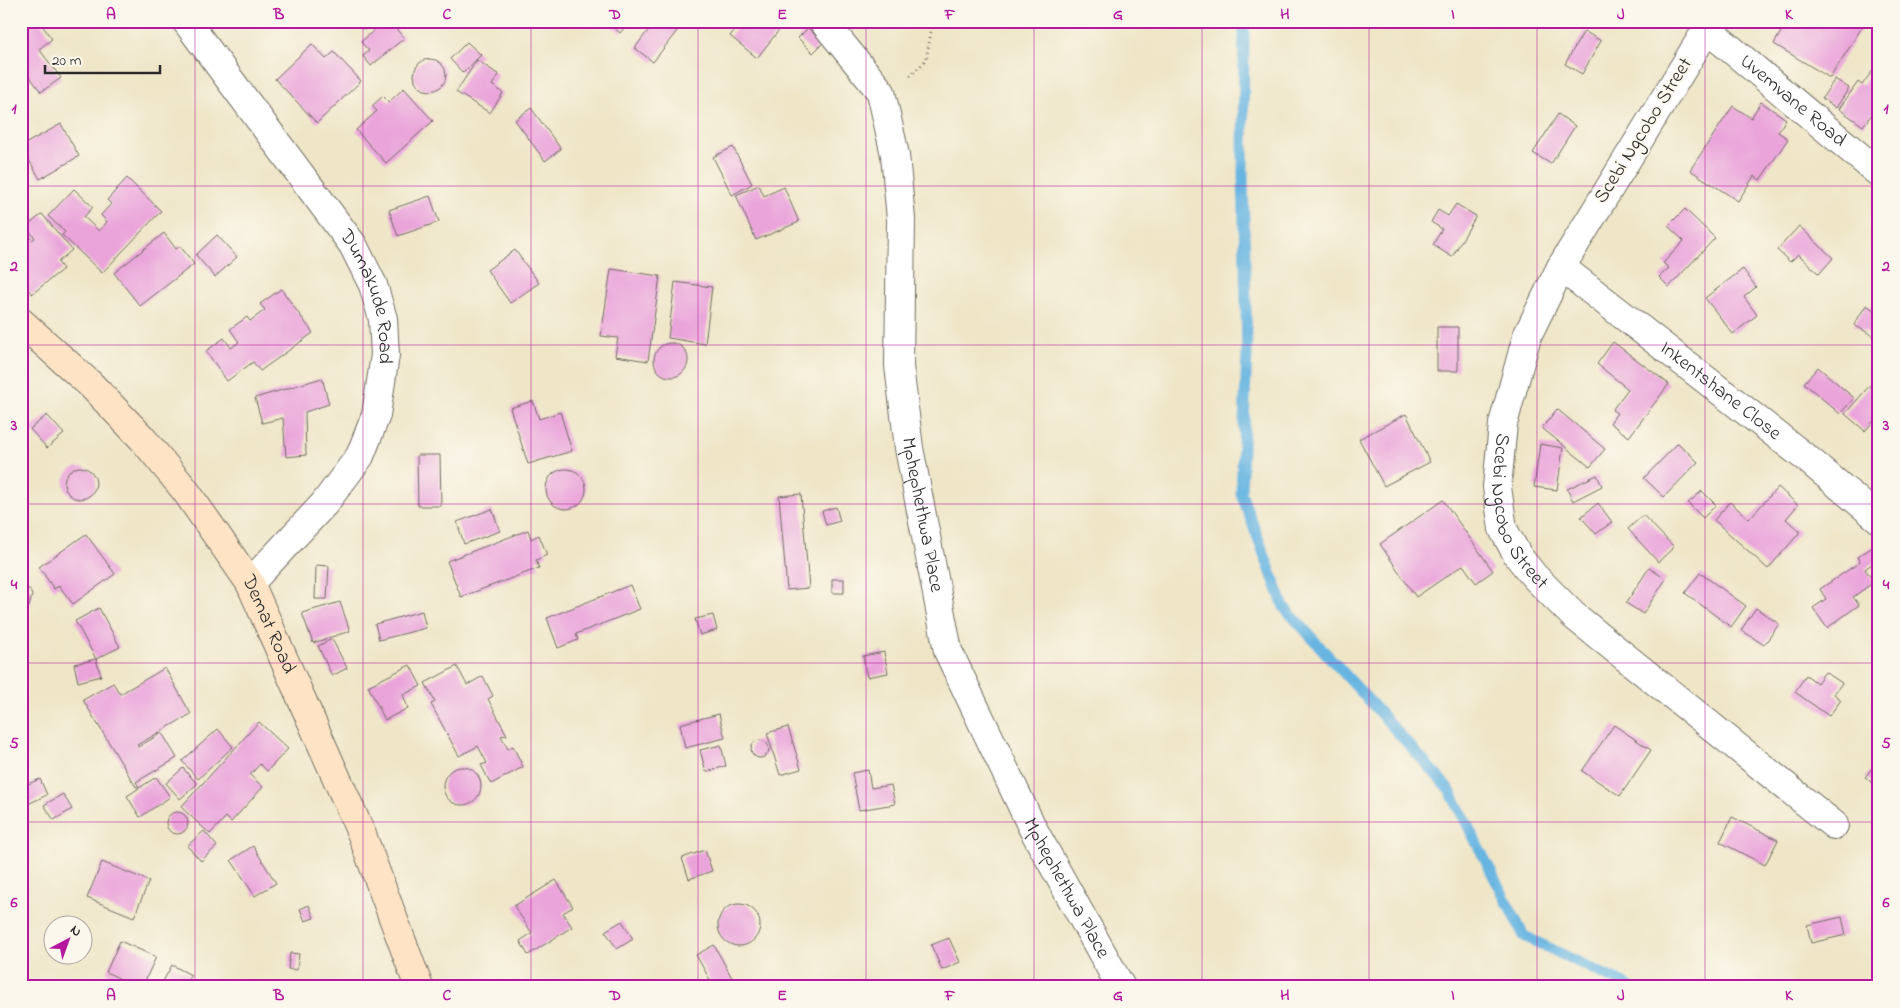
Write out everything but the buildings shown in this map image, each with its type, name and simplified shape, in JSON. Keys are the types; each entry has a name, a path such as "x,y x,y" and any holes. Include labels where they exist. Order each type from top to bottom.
{"street":[{"name":"Dumakude Road","path":"186,21 353,245 373,285 383,319 386,355 376,415 360,456 324,504 250,583"},
{"name":"Mphephethwa Place","path":"823,21 880,92 895,156 901,219 899,366 909,448 948,651 1033,830 1121,987"},
{"name":"Uvemvane Road","path":"1710,25 1879,172"},
{"name":"Scebi Ngcobo Street","path":"1710,25 1561,267 1527,336 1503,424 1497,487 1504,529 1518,556 1573,615 1834,825"},
{"name":"Inkentshane Close","path":"1561,267 1810,461 1879,519"},
{"name":"Demat Road","path":"23,326 91,385 142,438 185,490 250,583 362,836 419,987"}],"path":[{"path":"883,103 926,60 933,21"}],"waterway":[{"path":"1244,21 1243,175 1247,353 1241,493 1284,607 1449,789 1524,936 1630,987"}]}
